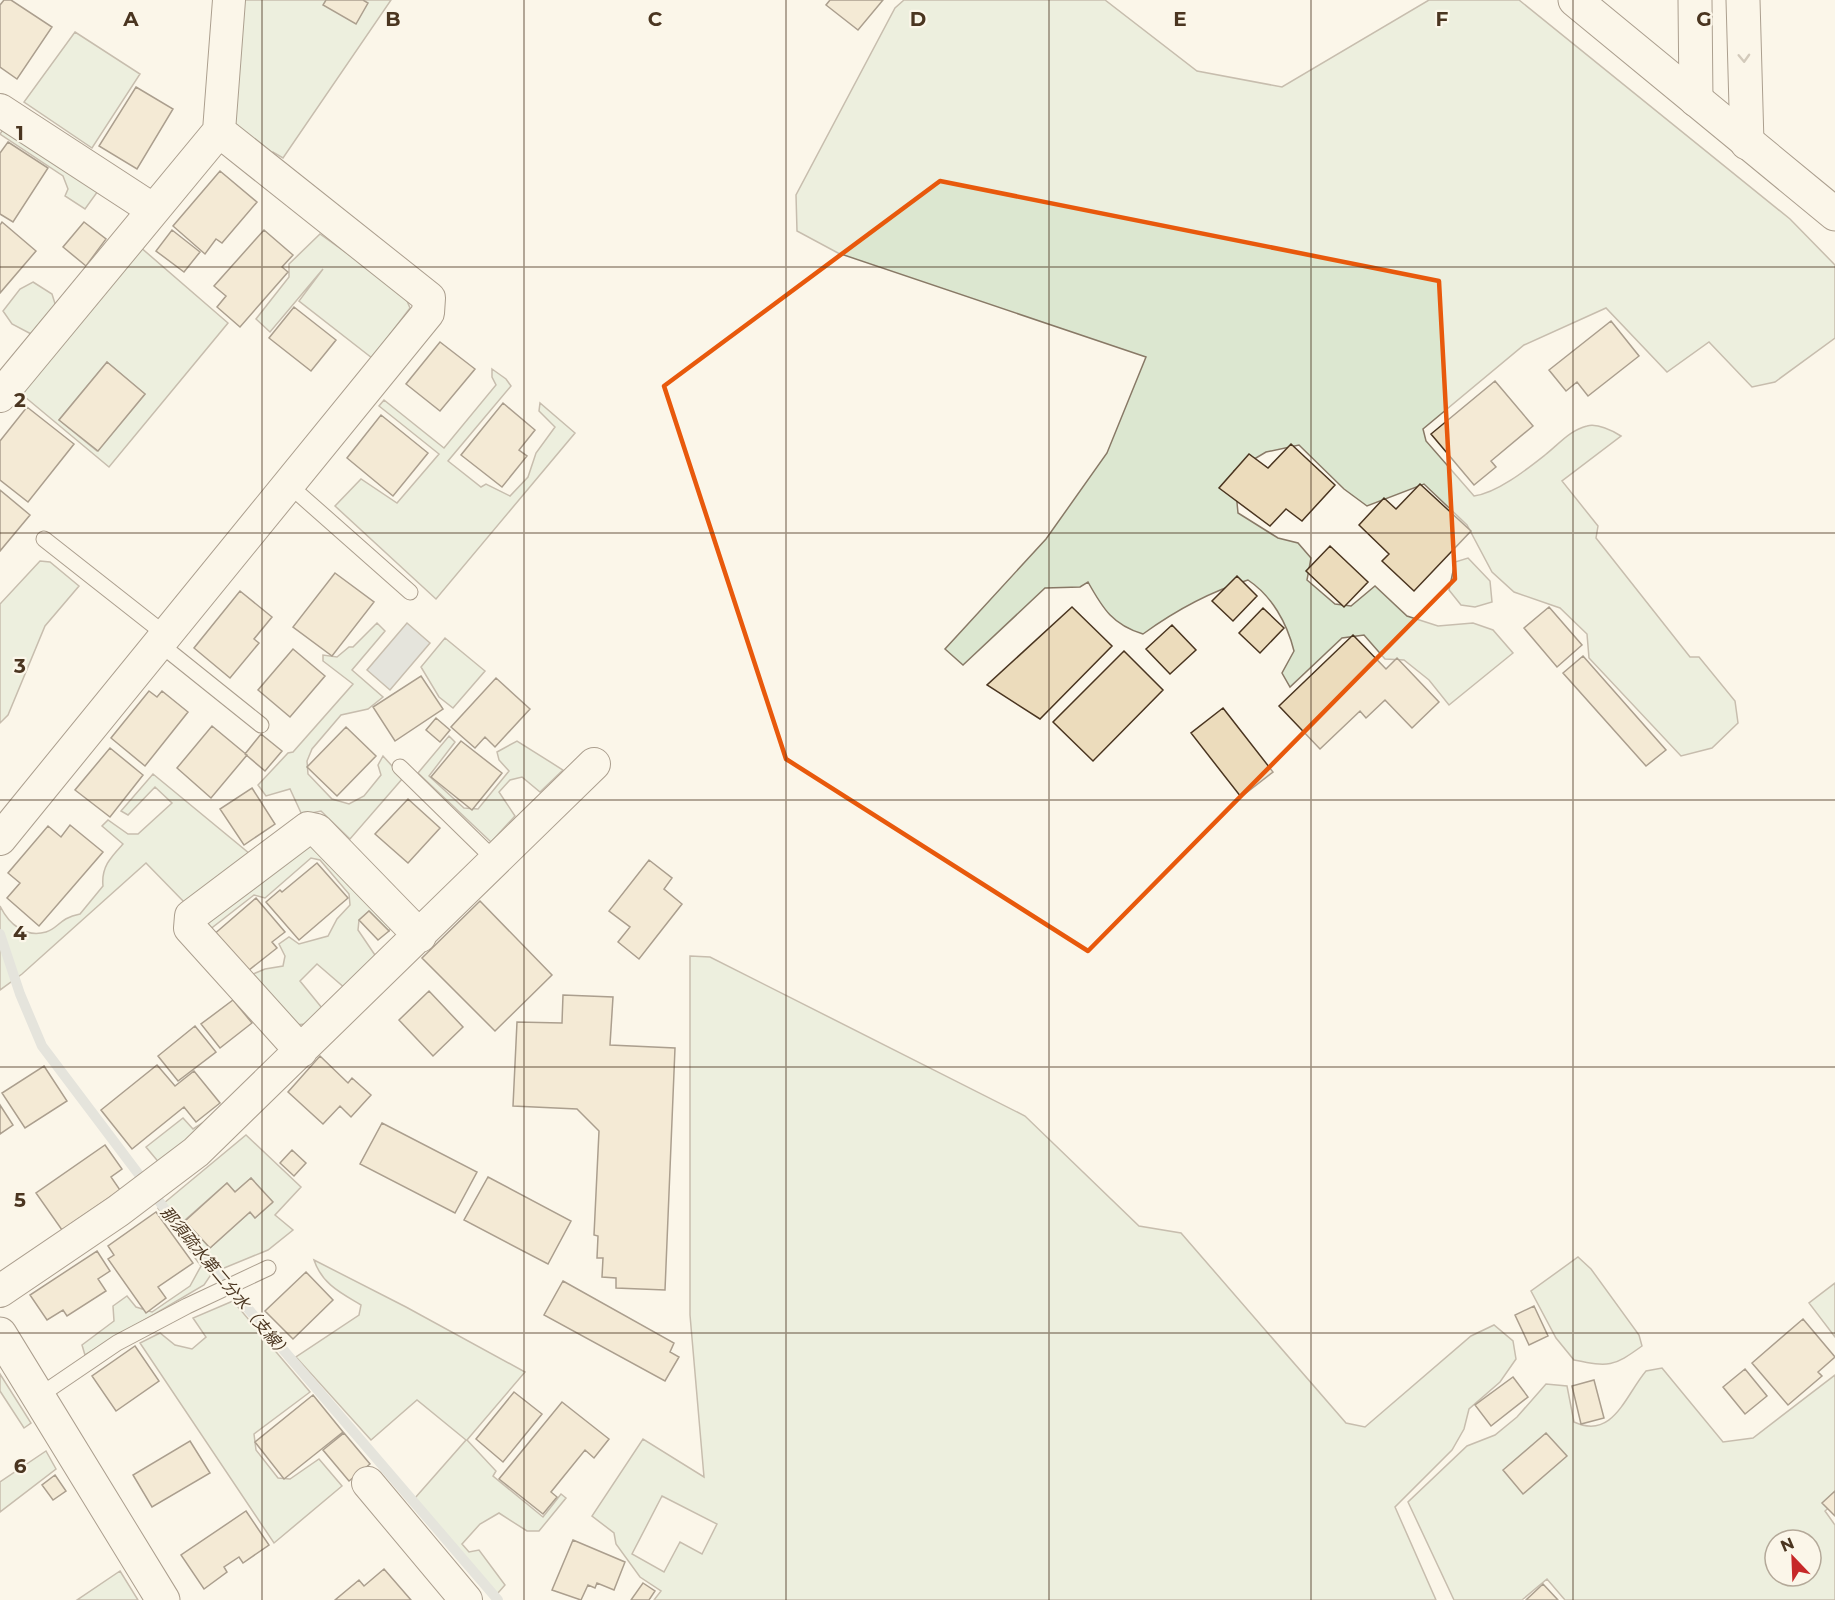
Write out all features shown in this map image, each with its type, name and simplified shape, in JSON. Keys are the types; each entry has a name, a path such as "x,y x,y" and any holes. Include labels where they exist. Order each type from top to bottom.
{"street":[{"path":"0,396 152,209 219,131 229,0"},
{"path":"1575,0 1835,214"},
{"path":"1695,0 1696,100"},
{"path":"1743,0 1747,142"},
{"path":"0,110 152,209"},
{"path":"0,839 428,312 429,298 219,131"},
{"path":"0,1291 118,1211 196,1152 594,764"},
{"path":"301,1051 190,928 191,916 308,828 317,830 420,936"},
{"path":"0,1336 163,1600"},
{"path":"368,1483 466,1600"}],"lane":[{"path":"289,485 410,592"},
{"path":"45,539 261,725"},
{"path":"400,767 496,861"},
{"path":"39,1396 117,1344 187,1306 268,1268"}],"highlighted area":[{"path":"940,181 1439,281 1455,579 1088,951 786,759 664,386"}],"green space":[{"path":"218,0 391,0 283,158 273,152 264,156 229,130"},
{"path":"904,0 1105,0 1197,71 1282,87 1429,0 1519,0 1790,219 1835,265 1835,338 1775,382 1752,387 1709,342 1667,372 1606,308 1524,345 1423,429 1426,441 1474,496 1511,480 1581,428 1591,425 1600,426 1621,436 1562,481 1598,526 1596,538 1690,657 1699,657 1735,701 1738,723 1712,748 1681,756 1589,658 1587,634 1560,608 1514,592 1492,572 1467,525 1424,484 1367,506 1344,489 1299,445 1266,452 1234,471 1238,513 1278,538 1298,543 1311,558 1307,580 1335,604 1351,606 1375,586 1407,616 1438,626 1473,623 1493,630 1513,653 1449,705 1429,680 1404,660 1385,659 1364,635 1342,638 1290,687 1282,673 1294,651 1287,630 1271,602 1257,586 1248,580 1193,602 1143,634 1116,621 1088,582 1080,587 1045,588 963,665 945,649 1046,539 1107,453 1146,357 838,253 797,231 796,195 895,8"},
{"path":"75,32 140,74 92,148 24,102"},
{"path":"4,128 98,191 85,209 65,196 68,189 63,176 0,134"},
{"path":"320,234 404,294 410,308 372,358 299,301 323,269 270,332 256,319 289,277 289,264"},
{"path":"139,246 228,323 109,467 19,392","holes":["107,362 145,394 97,451 59,420"]},
{"path":"33,282 52,294 57,310 33,335 12,324 3,311 20,289"},
{"path":"492,369 506,379 511,386 448,461 481,487 486,484 510,496 528,477 536,453 555,427 539,411 540,403 575,433 436,599 335,506 361,479 397,503 439,454 379,406 384,400 444,448 496,385 492,377"},
{"path":"1468,558 1490,581 1492,602 1475,607 1461,605 1449,590 1455,562"},
{"path":"40,561 50,562 79,586 45,626 8,715 0,723 0,604"},
{"path":"377,623 385,631 352,670 383,697 368,709 341,715 312,749 307,761 308,774 332,799 349,804 364,796 381,775 378,765 383,756 403,778 350,839 321,811 302,815 290,789 266,796 258,785 288,753 293,752 353,684 323,661 323,655 337,657 349,647 353,647"},
{"path":"445,638 485,671 453,708 439,697 421,667"},
{"path":"449,736 455,742 429,776 464,808 478,809 509,771 499,760 497,752 517,741 563,770 540,792 522,777 510,780 499,792 515,816 491,842 418,773"},
{"path":"153,774 250,854 186,904 146,863 22,974 0,990 0,906 13,924 31,933 46,932 63,920 80,914 103,886 105,868 123,844 102,826 108,820 128,834 138,834 172,803 155,787 128,815 121,811"},
{"path":"308,838 392,926 389,931 369,911 359,920 358,930 377,958 346,989 317,964 300,981 322,1008 307,1024 293,1025 250,984 253,974 283,966 285,956 279,944 289,937 299,944 328,936 337,919 350,905 349,894 320,860 311,858 265,898 254,895 209,930 204,919"},
{"path":"690,956 710,957 1025,1116 1139,1226 1181,1233 1346,1423 1365,1427 1471,1336 1494,1325 1513,1341 1516,1359 1500,1382 1469,1409 1464,1429 1452,1450 1395,1507 1436,1600 654,1600 661,1591 640,1577 616,1544 614,1533 592,1516 643,1439 704,1477 690,1315","holes":["662,1496 717,1524 702,1554 680,1542 664,1572 632,1554"]},
{"path":"183,1118 193,1129 204,1122 209,1126 161,1165 146,1147"},
{"path":"246,1135 301,1187 275,1215 293,1230 268,1250 212,1273 204,1285 85,1355 82,1345 114,1321 113,1306 127,1296 136,1307 152,1312 190,1286 201,1266 158,1208","holes":["251,1178 272,1203 255,1218 250,1212 210,1248 185,1220 227,1183 235,1192"]},
{"path":"1578,1257 1591,1269 1639,1335 1642,1346 1617,1362 1595,1364 1574,1360 1556,1338 1531,1291"},
{"path":"314,1260 525,1372 467,1440 496,1471 493,1476 543,1517 561,1494 566,1498 539,1531 527,1531 499,1513 480,1524 462,1544 469,1552 479,1550 505,1585 497,1594 415,1498 466,1440 417,1400 371,1440 296,1357 359,1315 361,1305 327,1282"},
{"path":"1835,1283 1835,1337 1809,1303"},
{"path":"233,1301 310,1392 254,1434 256,1450 278,1478 290,1479 319,1459 342,1486 274,1543 140,1343 160,1333 175,1345 192,1349 206,1337 193,1318"},
{"path":"1662,1368 1723,1442 1753,1438 1835,1375 1835,1502 1825,1511 1835,1525 1835,1600 1565,1600 1547,1579 1522,1600 1454,1600 1408,1502 1467,1446 1495,1435 1517,1417 1546,1384 1567,1386 1574,1422 1587,1426 1599,1425 1617,1413 1646,1371"},
{"path":"0,1374 31,1423 24,1428 0,1391"},
{"path":"46,1451 56,1469 0,1512 0,1482"},
{"path":"120,1571 138,1600 77,1600"}],"shaded area":[{"path":"407,623 430,643 390,690 367,670"}],"building":[{"path":"4,0 11,0 52,27 17,79 0,67 0,5"},
{"path":"326,0 363,0 368,3 356,24 323,5"},
{"path":"830,0 883,0 858,30 826,5"},
{"path":"136,87 173,109 137,169 99,146"},
{"path":"8,142 48,168 13,222 0,214 0,153"},
{"path":"220,171 257,202 222,243 216,239 205,254 173,226"},
{"path":"2,222 36,251 0,293 0,225"},
{"path":"84,222 106,239 86,266 63,247"},
{"path":"172,230 200,252 184,272 156,251"},
{"path":"264,230 293,255 282,267 288,272 240,327 217,307 226,296 214,286"},
{"path":"294,307 336,340 311,371 269,338"},
{"path":"1611,321 1639,356 1588,396 1577,382 1566,391 1549,370"},
{"path":"440,342 475,369 440,411 406,384"},
{"path":"107,362 145,394 98,451 59,420"},
{"path":"1495,381 1533,426 1491,461 1496,467 1474,485 1431,434"},
{"path":"503,403 535,430 519,450 527,456 502,487 461,455"},
{"path":"27,407 74,444 28,502 0,480 0,441"},
{"path":"381,415 428,453 393,496 347,458"},
{"path":"1291,444 1335,485 1302,521 1286,509 1270,526 1219,488 1249,454 1268,468"},
{"path":"1420,484 1471,531 1414,591 1382,561 1389,554 1359,525 1384,498 1396,509"},
{"path":"0,490 30,515 0,551"},
{"path":"1330,546 1368,582 1344,607 1306,571"},
{"path":"335,573 374,602 332,656 293,627"},
{"path":"1237,576 1257,596 1233,621 1212,601"},
{"path":"240,591 272,617 254,639 259,643 230,678 194,648"},
{"path":"1072,607 1112,646 1040,719 987,685"},
{"path":"1549,607 1582,645 1557,667 1524,628"},
{"path":"1263,608 1284,628 1260,653 1239,633"},
{"path":"1172,625 1196,650 1170,674 1146,649"},
{"path":"1353,635 1386,669 1397,658 1439,702 1412,728 1385,700 1366,718 1360,711 1320,749 1279,706"},
{"path":"293,649 325,676 290,717 258,690"},
{"path":"1124,651 1163,690 1093,761 1053,722"},
{"path":"1583,656 1666,750 1646,766 1563,673"},
{"path":"421,676 443,709 395,741 373,707"},
{"path":"496,678 530,709 495,747 485,737 475,748 451,727"},
{"path":"149,691 157,697 162,691 188,712 145,766 111,738"},
{"path":"1223,708 1273,772 1241,797 1191,733"},
{"path":"436,718 450,730 440,742 426,730"},
{"path":"212,726 247,755 211,798 177,768"},
{"path":"346,727 376,756 337,796 307,767"},
{"path":"261,734 282,751 265,771 245,754"},
{"path":"461,741 502,773 472,810 431,777"},
{"path":"110,748 143,775 110,817 75,790"},
{"path":"252,788 275,824 244,845 220,809"},
{"path":"408,799 440,828 408,863 375,834"},
{"path":"70,825 103,852 39,926 7,898 20,883 8,873 48,826 61,837"},
{"path":"649,860 672,878 664,889 682,904 639,959 618,942 630,927 609,911"},
{"path":"317,863 348,898 299,940 266,902"},
{"path":"256,898 285,932 272,942 277,948 244,974 212,936"},
{"path":"480,901 552,975 495,1031 422,958"},
{"path":"369,911 389,931 378,940 359,920"},
{"path":"429,991 463,1027 433,1056 399,1020"},
{"path":"563,995 613,997 610,1045 675,1048 665,1290 616,1288 616,1278 602,1277 603,1258 597,1258 598,1236 594,1235 599,1131 577,1109 513,1106 517,1022 562,1023"},
{"path":"233,1000 252,1023 220,1048 201,1024"},
{"path":"195,1026 216,1052 178,1081 158,1056"},
{"path":"320,1056 348,1083 352,1078 371,1095 351,1117 340,1106 323,1124 288,1092"},
{"path":"157,1065 175,1086 194,1071 220,1103 196,1122 184,1107 132,1149 101,1110"},
{"path":"44,1066 67,1101 25,1128 2,1093"},
{"path":"0,1105 13,1125 0,1134"},
{"path":"382,1123 477,1172 455,1213 360,1164"},
{"path":"105,1145 122,1169 111,1177 120,1190 62,1230 36,1193"},
{"path":"292,1150 306,1163 294,1176 280,1163"},
{"path":"488,1177 571,1221 548,1264 464,1220"},
{"path":"251,1178 273,1202 255,1218 250,1212 210,1248 185,1221 227,1183 235,1192"},
{"path":"156,1212 193,1263 158,1287 166,1298 146,1313 108,1259 114,1255 108,1246"},
{"path":"97,1251 110,1271 98,1279 106,1291 67,1316 63,1310 47,1320 30,1295"},
{"path":"306,1272 333,1300 293,1339 265,1311"},
{"path":"563,1281 674,1343 670,1352 679,1357 665,1381 544,1315"},
{"path":"1534,1306 1548,1336 1529,1345 1515,1315"},
{"path":"1803,1319 1835,1357 1818,1372 1822,1376 1788,1405 1752,1363"},
{"path":"135,1346 159,1381 116,1411 92,1376"},
{"path":"1745,1369 1767,1396 1745,1414 1723,1387"},
{"path":"1513,1377 1528,1397 1491,1426 1475,1405"},
{"path":"1594,1380 1604,1418 1581,1424 1572,1386"},
{"path":"514,1392 542,1414 503,1462 476,1439"},
{"path":"313,1395 343,1432 284,1479 255,1442"},
{"path":"562,1402 609,1439 594,1458 585,1450 551,1492 557,1497 543,1514 499,1479"},
{"path":"344,1433 370,1464 349,1481 323,1450"},
{"path":"1546,1433 1567,1456 1523,1494 1503,1470"},
{"path":"190,1441 210,1473 152,1507 133,1475"},
{"path":"55,1475 66,1491 53,1500 42,1485"},
{"path":"1835,1491 1835,1516 1822,1503"},
{"path":"246,1511 269,1545 243,1563 239,1557 224,1567 227,1572 204,1589 181,1555"},
{"path":"573,1540 625,1562 614,1590 597,1583 595,1588 588,1585 581,1600 552,1590"},
{"path":"384,1569 411,1600 335,1600 359,1580 364,1586"},
{"path":"643,1583 655,1591 649,1600 631,1600"},
{"path":"1543,1584 1558,1600 1526,1600"}],"waterway":[{"name":"那須疏水第二分水（支線）","path":"0,934 20,994 42,1046 183,1233 498,1600"}]}
